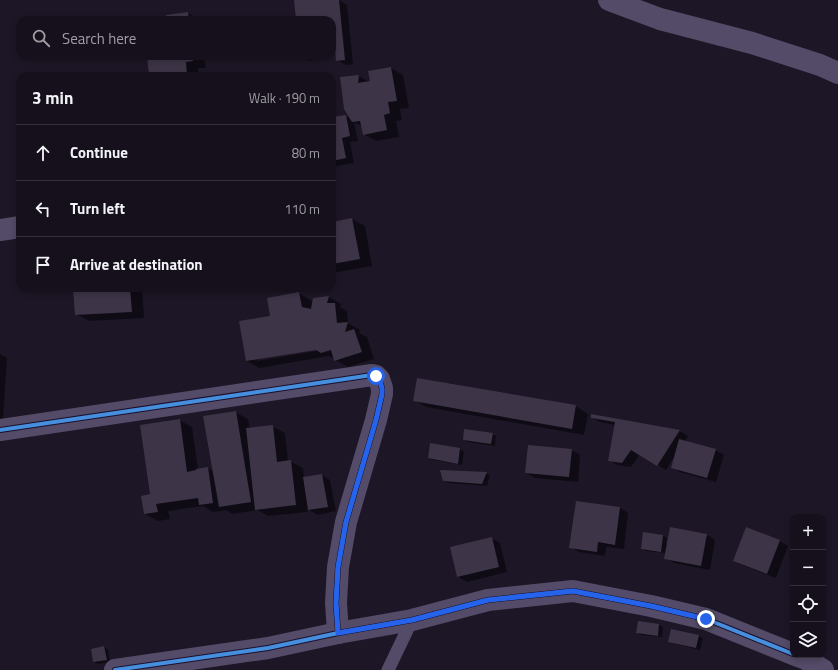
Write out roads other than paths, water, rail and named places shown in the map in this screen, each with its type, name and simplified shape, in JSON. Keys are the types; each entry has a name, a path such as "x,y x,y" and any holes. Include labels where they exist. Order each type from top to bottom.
{"street":[{"path":"609,0 660,19 752,43 838,72"},
{"path":"0,230 16,228"},
{"path":"0,430 372,375 376,376 379,379 382,388 382,394 376,420 346,522 338,567 336,603 338,633"},
{"path":"115,670 268,648 338,633 412,620 488,600 573,591 651,606 706,619 804,662"}],"lane":[{"path":"388,670 412,620"}]}
